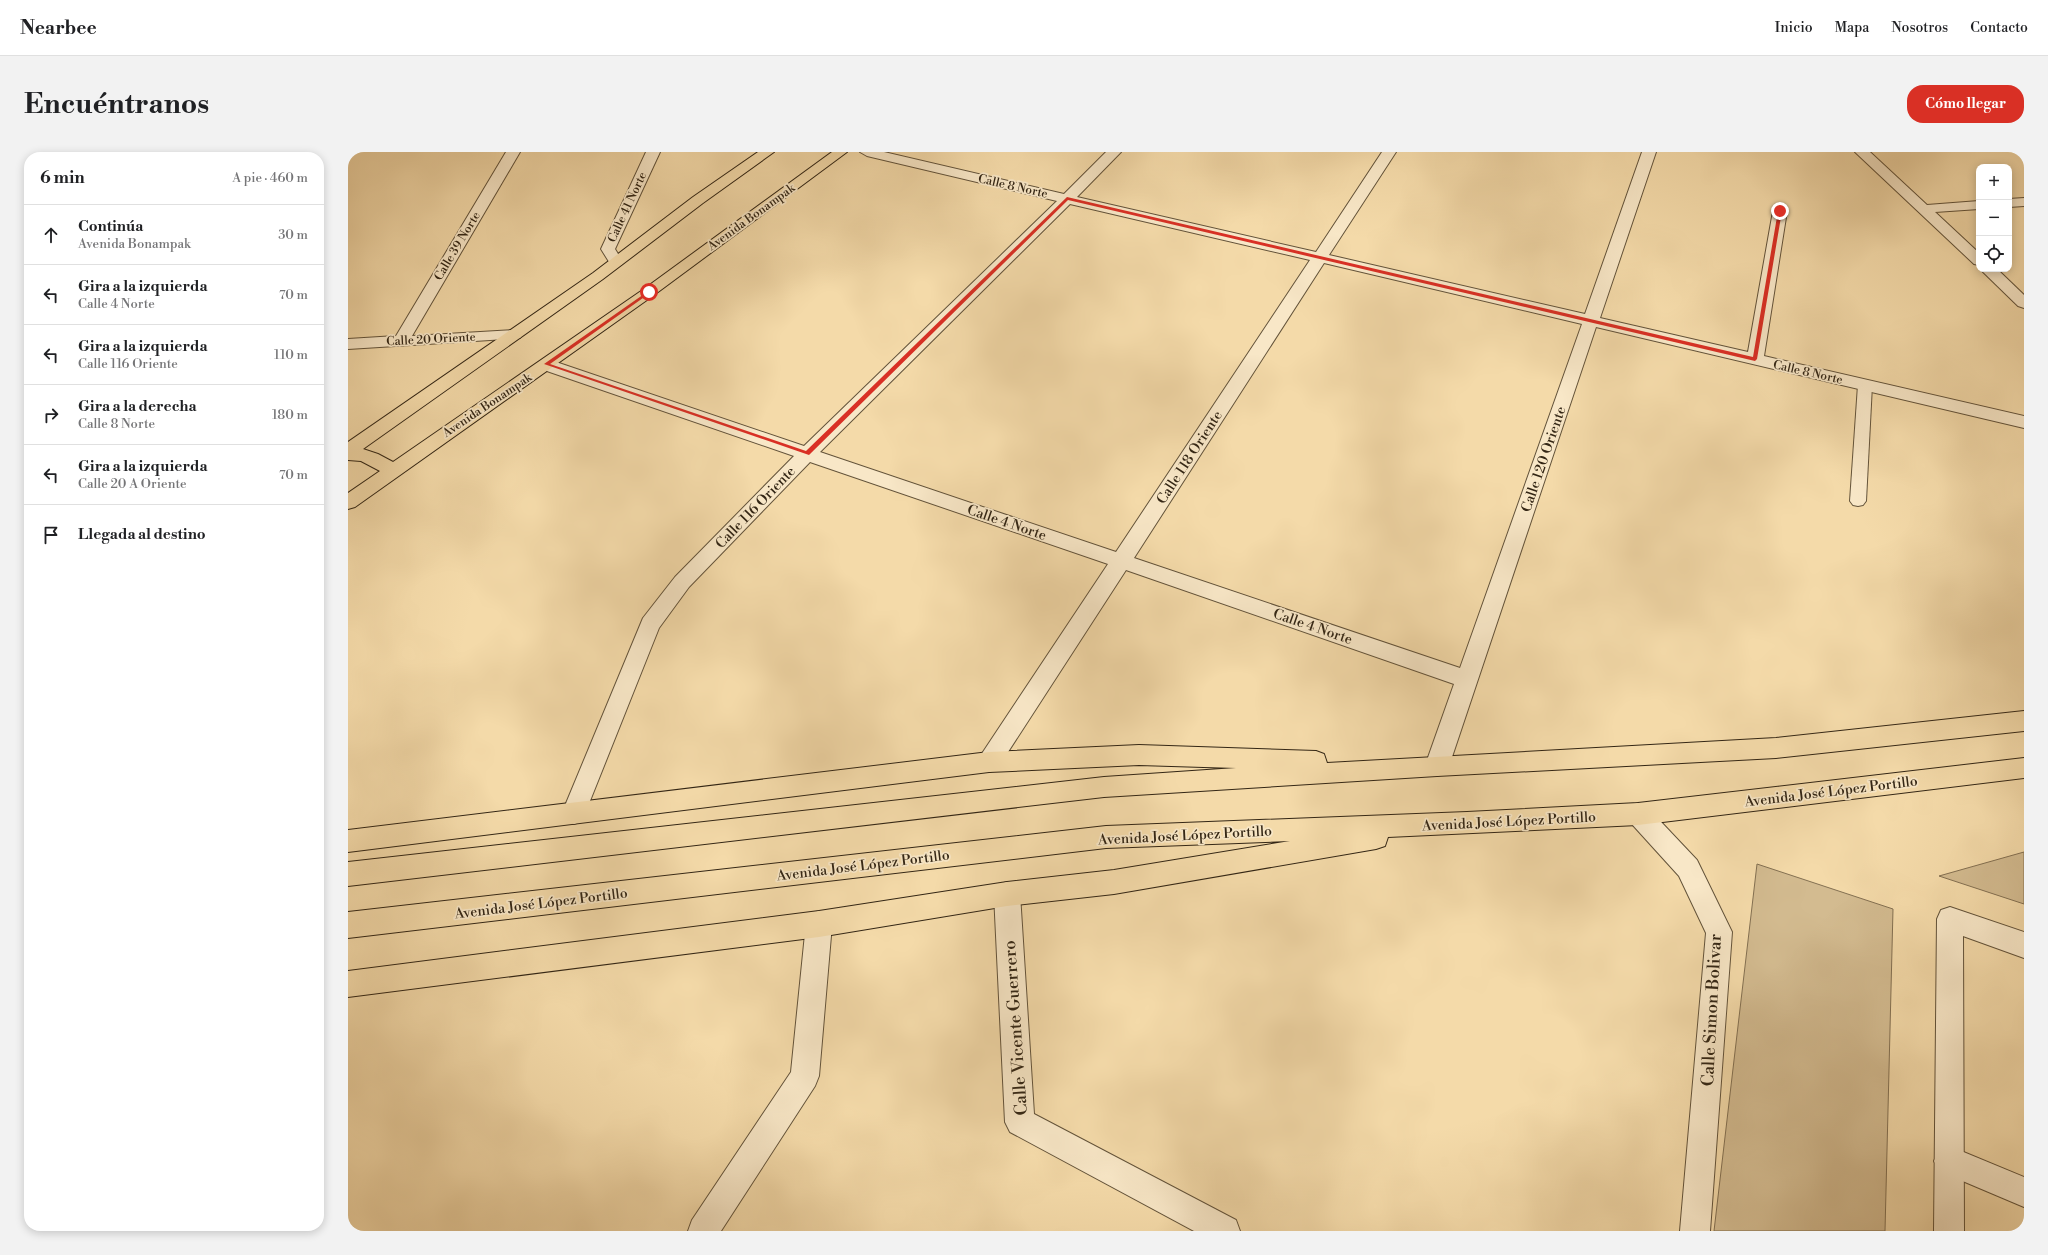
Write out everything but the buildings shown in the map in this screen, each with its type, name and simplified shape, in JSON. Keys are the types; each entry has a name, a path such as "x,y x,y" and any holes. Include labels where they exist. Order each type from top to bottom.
{"main road":[{"path":"348,451 514,335 766,152"},
{"name":"Avenida Bonampak","path":"348,502 649,292 840,152"},
{"path":"348,454 360,453 374,458 392,470"},
{"path":"348,874 1104,787 1437,766 1776,748 2024,721"},
{"path":"348,841 989,762 1139,755 1437,766"},
{"name":"Avenida José López Portillo","path":"348,925 1106,837 1467,823 1638,814 2024,768"},
{"path":"348,984 819,924 1006,894 1114,882 1467,823"}],"street":[{"name":"Calle 39 Norte","path":"401,341 513,152"},
{"name":"Calle 41 Norte","path":"616,262 608,249 653,152"},
{"name":"Calle 8 Norte","path":"867,152 2024,422"},
{"name":"Calle 116 Oriente","path":"574,813 650,624 682,582 807,454 1114,152"},
{"name":"Calle 118 Oriente","path":"989,762 1120,560 1389,152"},
{"name":"Calle 120 Oriente","path":"1437,766 1649,152"},
{"path":"1862,152 1976,258"},
{"path":"2012,203 2024,202"},
{"path":"1923,209 1976,205"},
{"path":"1755,359 1780,211"},
{"path":"1992,272 2018,291 2024,303"},
{"name":"Calle 20 Oriente","path":"348,344 514,335"},
{"name":"Calle 4 Norte","path":"547,364 1467,679"},
{"name":"Calle Simon Bolivar","path":"1638,814 1688,868 1719,932 1695,1231"},
{"name":"Calle Vicente Guerrero","path":"1006,894 1020,1122 1225,1231"},
{"path":"1949,1231 1950,919 2024,945"},
{"path":"703,1231 805,1076 819,924"},
{"path":"1949,1161 2024,1192"}],"lane":[{"path":"1858,502 1865,385"}],"shaded area":[{"path":"2024,852 2024,904 1939,876"},
{"path":"1757,864 1893,909 1885,1231 1714,1231"}],"route":[{"path":"649,292 547,364 807,454 1067,198 1755,359 1780,211"}]}
